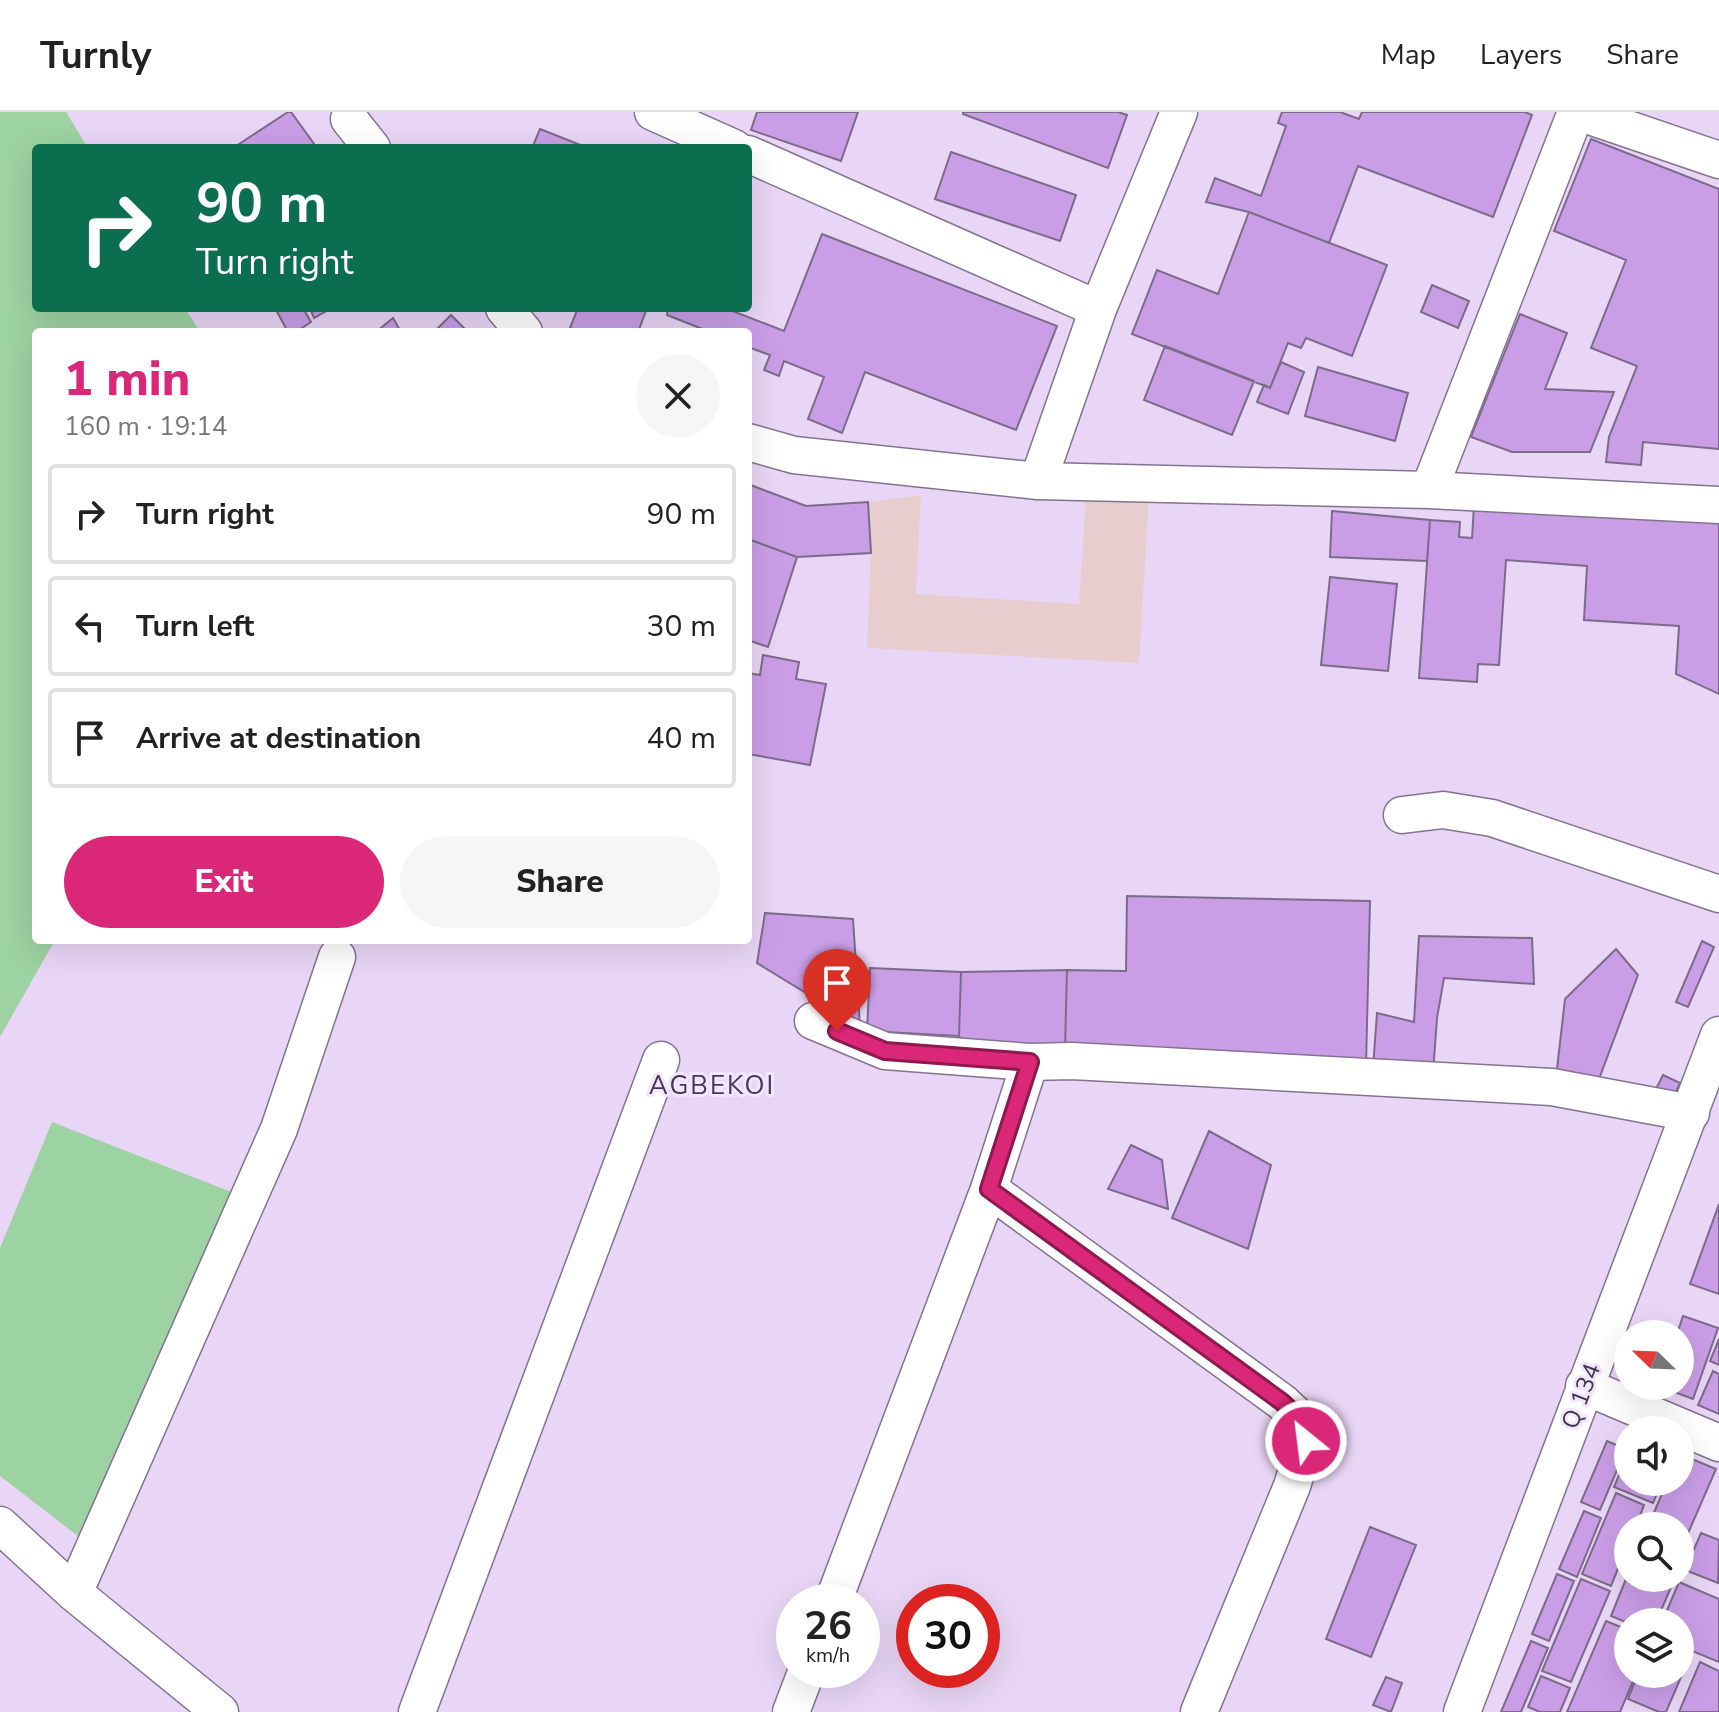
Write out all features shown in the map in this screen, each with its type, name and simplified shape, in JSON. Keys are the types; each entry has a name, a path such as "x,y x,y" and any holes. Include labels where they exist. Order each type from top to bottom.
{"street":[{"path":"653,112 725,144"},
{"path":"1038,481 1098,309 1179,112"},
{"path":"1429,490 1577,112 1719,160"},
{"path":"349,119 369,144"},
{"path":"752,156 1098,309"},
{"path":"507,312 521,328"},
{"path":"752,443 794,455 1038,481 1429,490 1719,505"},
{"path":"1402,815 1443,810 1492,818 1719,894"},
{"path":"74,1593 279,1129 337,957"},
{"path":"813,1021 885,1051 1030,1062 1072,1061 1552,1087 1691,1113"},
{"name":"Q 134","path":"1462,1712 1719,1035"},
{"path":"417,1712 661,1060"},
{"path":"840,1584 989,1189 1030,1062"},
{"path":"989,1189 1282,1402 1302,1421 1306,1441 1292,1486 1199,1712"},
{"path":"1584,1386 1719,1443"},
{"path":"0,1525 74,1593 220,1712"},
{"path":"791,1712 800,1688"}],"shaded area":[{"path":"1086,494 1149,497 1139,663 867,648 871,553 868,502 921,495 916,594 1079,604"}],"green space":[{"path":"0,112 66,112 86,144 32,144 32,312 188,312 198,328 32,328 32,944 53,944 0,1037"},
{"path":"52,1122 239,1195 87,1543 0,1476 0,1248"}],"building":[{"path":"291,112 314,144 239,144"},
{"path":"757,112 858,112 841,161 751,130"},
{"path":"963,112 1118,112 1127,115 1108,168"},
{"path":"1282,112 1340,112 1359,119 1362,112 1525,112 1532,115 1493,217 1358,166 1329,243 1249,212 1206,202 1215,178 1261,196 1286,126 1278,123"},
{"path":"540,129 578,144 534,144"},
{"path":"1591,139 1719,189 1719,449 1643,442 1641,465 1606,462 1609,437 1637,366 1591,348 1626,260 1554,231"},
{"path":"951,152 1076,195 1060,241 935,199"},
{"path":"1249,212 1387,265 1352,356 1306,338 1301,348 1288,343 1270,388 1132,334 1157,270 1218,294"},
{"path":"822,234 1057,326 1016,430 865,372 842,433 808,419 824,377 784,361 779,376 764,370 770,355 752,348 752,328 700,328 667,315 667,312 735,312 784,331"},
{"path":"1432,285 1469,301 1458,328 1421,312"},
{"path":"277,312 305,312 311,322 302,328 286,328"},
{"path":"576,312 646,312 640,328 570,328"},
{"path":"1520,314 1567,333 1545,389 1614,392 1590,452 1512,452 1471,437"},
{"path":"451,315 464,328 438,328"},
{"path":"393,318 399,328 381,328"},
{"path":"1165,346 1254,381 1232,435 1144,400"},
{"path":"1281,362 1304,372 1288,414 1257,402 1264,385 1270,388"},
{"path":"1318,367 1408,393 1395,441 1305,416"},
{"path":"752,486 806,506 868,502 871,553 797,557 752,540"},
{"path":"1474,506 1719,522 1719,694 1676,674 1679,626 1584,620 1587,566 1506,560 1499,665 1478,664 1477,682 1419,678 1430,520 1460,522 1459,537 1472,538"},
{"path":"1332,511 1430,520 1427,561 1330,557"},
{"path":"752,540 797,557 768,647 752,641"},
{"path":"1330,577 1397,584 1388,671 1321,665"},
{"path":"763,655 799,662 796,679 826,684 810,765 752,755 752,674 760,675"},
{"path":"1127,896 1370,901 1366,1066 1065,1049 1067,970 1126,971"},
{"path":"765,913 853,919 860,1026 757,963"},
{"path":"1419,936 1532,938 1534,984 1444,978 1433,1073 1373,1068 1377,1013 1414,1022"},
{"path":"1702,941 1714,947 1688,1007 1676,1002"},
{"path":"1616,949 1638,975 1599,1079 1557,1069 1565,999"},
{"path":"870,968 961,972 959,1036 867,1031"},
{"path":"1067,970 1065,1049 974,1056 959,1036 961,972"},
{"path":"1663,1075 1680,1083 1673,1098 1656,1089"},
{"path":"1209,1131 1271,1165 1248,1249 1172,1218"},
{"path":"1131,1145 1162,1160 1168,1209 1108,1189"},
{"path":"1719,1204 1719,1294 1690,1284"},
{"path":"1683,1316 1718,1328 1694,1396 1694,1320 1682,1320"},
{"path":"1719,1339 1719,1365 1710,1361"},
{"path":"1713,1371 1719,1374 1719,1414 1698,1405"},
{"path":"1607,1441 1614,1444 1614,1477 1600,1510 1581,1502"},
{"path":"1694,1460 1716,1469 1694,1520 1694,1512 1654,1512 1661,1496 1694,1496"},
{"path":"1615,1496 1623,1496 1644,1505 1641,1512 1614,1512 1614,1579 1611,1586 1582,1574"},
{"path":"1636,1496 1656,1496 1653,1503"},
{"path":"1584,1511 1601,1518 1577,1577 1559,1569"},
{"path":"1370,1527 1416,1545 1371,1657 1326,1639"},
{"path":"1701,1533 1719,1540 1718,1583 1694,1574 1694,1549"},
{"path":"1557,1574 1574,1581 1549,1641 1532,1634"},
{"path":"1581,1579 1610,1591 1571,1682 1542,1671"},
{"path":"1694,1588 1719,1599 1719,1662 1694,1652 1694,1608 1668,1608 1675,1592 1694,1592"},
{"path":"1621,1592 1669,1592 1662,1608 1614,1608"},
{"path":"1606,1621 1614,1624 1614,1688 1630,1688 1620,1712 1567,1712"},
{"path":"1531,1641 1548,1648 1521,1712 1501,1712"},
{"path":"1700,1662 1719,1671 1719,1712 1679,1712 1689,1688 1694,1688 1694,1676"},
{"path":"1541,1676 1570,1688 1560,1712 1540,1712 1528,1707"},
{"path":"1386,1677 1402,1683 1391,1712 1373,1705"},
{"path":"1632,1688 1676,1688 1666,1712 1628,1699"}],"district":[{"name":"AGBEKOI","path":"712,1085"}],"route":[{"path":"837,1031 885,1051 1030,1062 989,1189 1282,1402 1302,1421 1306,1441"}]}
